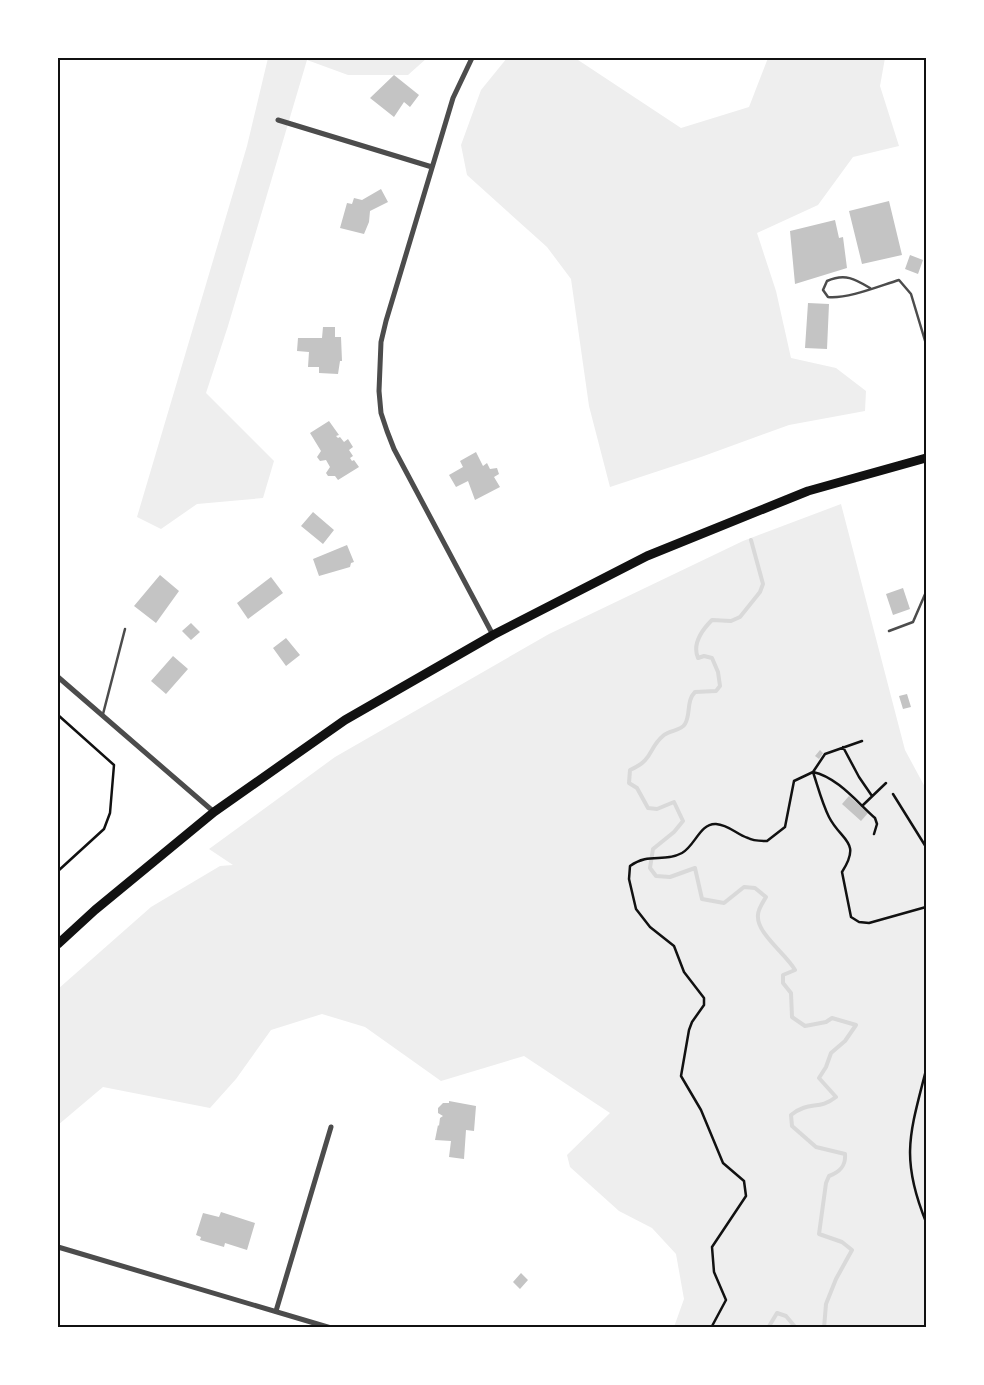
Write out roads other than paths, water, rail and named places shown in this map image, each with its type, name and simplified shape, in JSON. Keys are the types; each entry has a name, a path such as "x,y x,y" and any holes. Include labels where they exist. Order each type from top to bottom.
{"main road":[{"path":"58,944 95,910 214,812 346,720 493,635 647,556 808,491 926,458"}],"street":[{"path":"472,58 453,98 381,342 379,391 381,413 394,449 493,635"},
{"path":"278,120 432,166"},
{"path":"58,677 214,812"},
{"path":"276,1311 331,1127"},
{"path":"58,1247 331,1328"}],"lane":[{"path":"870,288 852,277 835,277 827,281 823,290 828,297 836,298 899,280 911,294 926,344"},
{"path":"889,631 913,622 926,592"},
{"path":"102,716 125,629"}],"waterway":[{"path":"751,540 763,584 760,592 740,617 731,621 712,620 697,642 696,653 698,658 704,656 712,658 718,672 720,686 716,691 695,692 690,699 685,724 681,728 664,735 647,758 630,770 629,783 637,788 648,808 657,809 674,802 683,821 674,832 653,849 650,868 656,876 670,877 695,868 702,899 724,903 744,887 755,888 766,897 758,913 762,929 795,970 783,975 783,983 791,993 792,1017 805,1026 826,1022 832,1018 856,1025 845,1041 831,1053 826,1067 819,1078 836,1097 824,1104 804,1108 791,1115 792,1126 816,1147 845,1154 841,1168 829,1176 826,1183 819,1234 842,1242 852,1250 836,1279 826,1304 824,1328"},
{"path":"768,1328 777,1313 786,1316 796,1328"}]}
